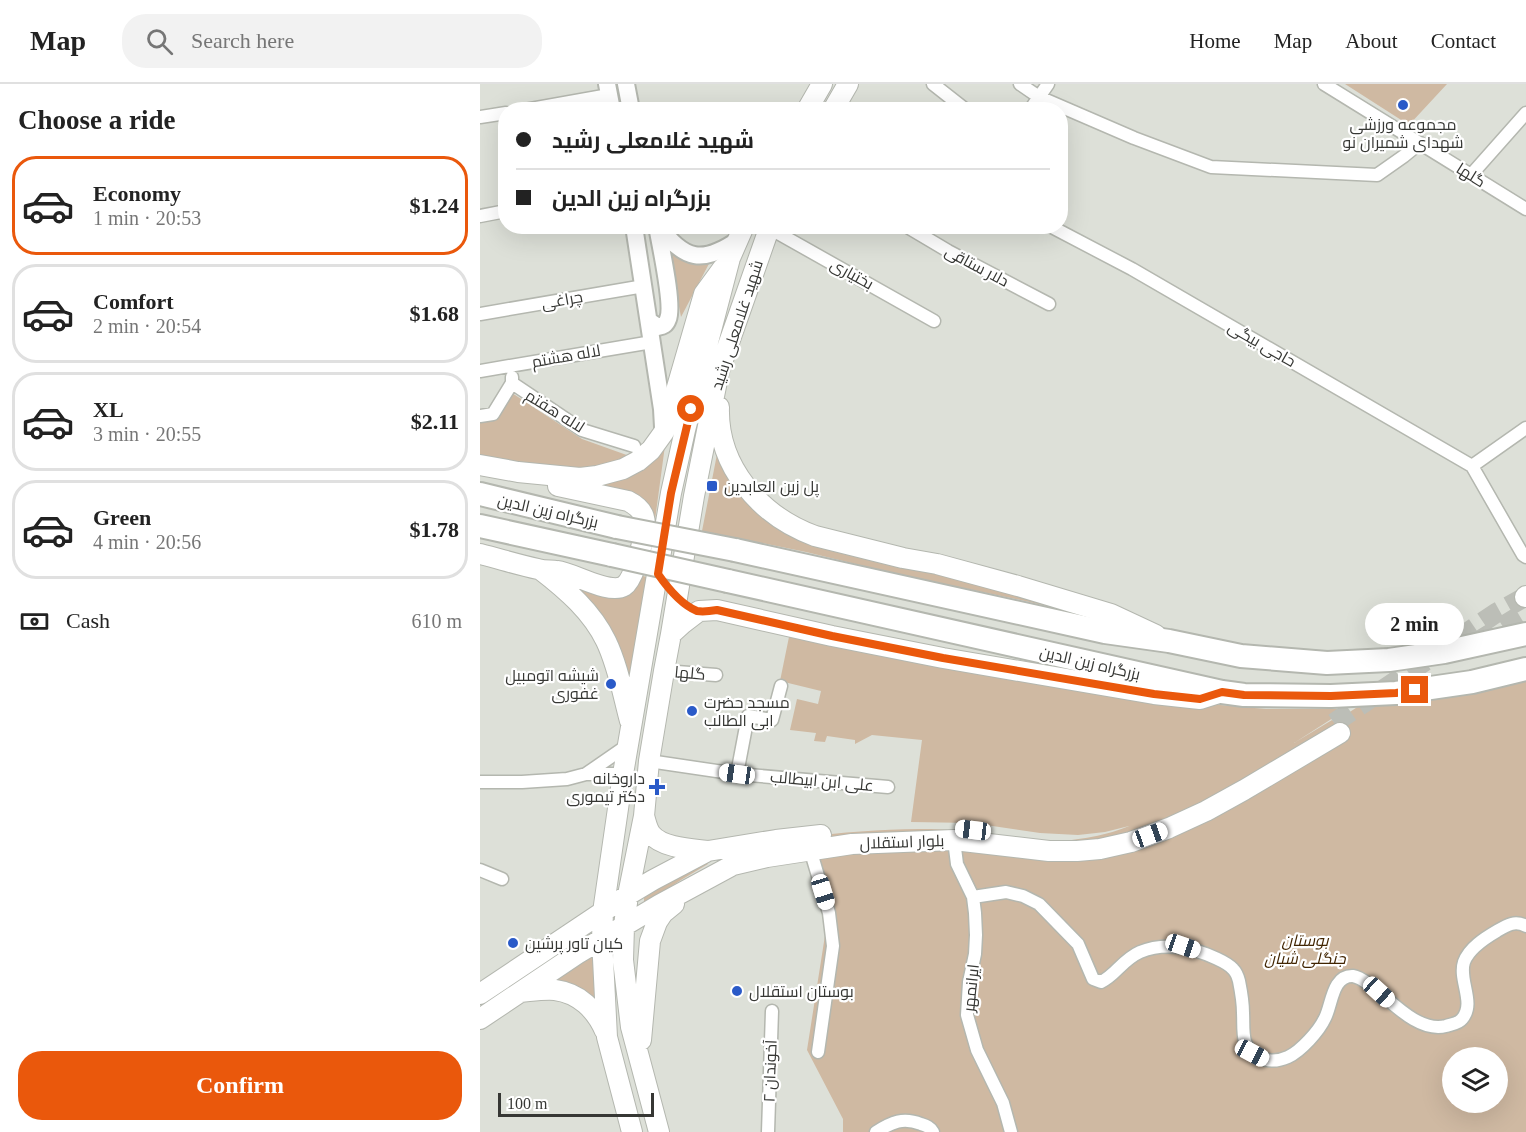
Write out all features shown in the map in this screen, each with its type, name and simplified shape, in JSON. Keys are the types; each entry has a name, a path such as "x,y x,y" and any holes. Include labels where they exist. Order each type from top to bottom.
{"highway":[{"name":"بزرگراه زین الدین","path":"480,494 617,527 735,550 1105,632 1169,641 1241,656 1327,663 1389,660 1444,652 1526,634"},
{"name":"بزرگراه زین الدین","path":"480,526 1222,692 1244,695 1331,696 1396,693 1472,682 1526,669"}],"main road":[{"path":"626,84 629,102"},
{"path":"812,102 822,84"},
{"path":"838,102 848,84"},
{"path":"635,234 663,409 664,432"},
{"path":"649,321 658,327 663,326 669,317 668,285 659,234"},
{"path":"664,234 692,255 710,256 737,242"},
{"name":"شهید غلامعلی رشید","path":"659,1132 631,1028 623,960 624,926 644,816 649,761 664,670 694,496 719,371 767,234"},
{"path":"480,465 518,472 580,478 623,470 651,450 664,432 704,294 737,242"},
{"name":"شهید غلامعلی رشید","path":"632,1132 607,1037 602,939 603,912 623,774 671,493 685,430 737,242"},
{"path":"719,371 718,420 721,439 734,470 768,510 801,531 1018,586 1111,614 1169,641"},
{"path":"480,554 542,570 557,571 615,588 623,586 628,581 641,550 645,527 643,513 637,506 628,501 549,485 518,472"},
{"path":"542,570 588,612 605,639 621,687 630,736"},
{"path":"658,574 667,587 699,611 717,610 932,656 1154,694 1200,699 1222,692"},
{"path":"671,634 699,611"},
{"name":"بلوار استقلال","path":"480,994 628,895 708,851 776,840 850,832 954,828 1050,840 1093,839 1124,833 1190,807 1337,728 1244,790 1206,811 1131,842 1100,849 1077,851 1049,851 954,840 852,844 810,849 733,866 702,881 577,954 480,1019"},
{"path":"644,816 653,837 659,841 708,851"},
{"path":"640,1063 650,940 663,913 702,881"},
{"path":"521,992 554,990 571,994 592,1010 600,1020 607,1037"}],"street":[{"path":"933,84 956,102"},
{"path":"1020,84 1051,102"},
{"path":"1036,102 1048,84"},
{"name":"گلها","path":"1324,84 1526,209"},
{"path":"574,102 610,96"},
{"path":"1068,110 1134,138 1211,167 1377,175 1420,143"},
{"path":"1471,175 1526,113"},
{"path":"480,117 498,114"},
{"path":"480,216 498,213"},
{"name":"بختیاری","path":"781,234 934,321"},
{"name":"دلار ستاقی","path":"919,234 1048,304"},
{"name":"حاجی بیگی","path":"1065,234 1142,275 1472,465"},
{"name":"چراغی","path":"480,314 644,286"},
{"name":"لاله هشتم","path":"480,370 652,342"},
{"path":"480,416 493,414 512,383 510,366"},
{"name":"لاله هفتم","path":"512,383 582,430 634,446"},
{"path":"1525,557 1472,465 1526,428"},
{"name":"گلها","path":"664,670 716,675"},
{"path":"737,774 748,716 772,720 781,686"},
{"path":"586,774 630,736"},
{"name":"علی ابن ابیطالب","path":"649,761 737,774 888,787"},
{"path":"480,782 522,782 567,779 586,774 623,774"},
{"name":"ایرانمهر","path":"954,840 957,864 973,897 976,935 967,1015 977,1050 1003,1103 1011,1132"},
{"path":"810,849 829,913 833,946 818,1052"},
{"path":"480,870 502,879"},
{"path":"973,897 1006,892 1023,896 1039,904 1078,944 1093,980 1101,982 1128,959 1155,947 1183,946 1211,956 1233,968 1238,976 1244,1011 1243,1032 1246,1045 1252,1053 1264,1060 1276,1061 1291,1056 1305,1044 1325,1018 1333,991 1341,980 1349,976 1356,976 1367,982 1398,1009 1420,1024 1441,1027 1457,1023 1464,1017 1468,1001 1463,976 1464,962 1470,953 1485,938 1513,922 1526,926"},
{"name":"آخوندان ۲","path":"768,1132 772,1011"},
{"path":"876,1132 888,1125 909,1120 930,1127 933,1132"}],"green space":[{"name":"مجموعه ورزشی شهدای شمیران نو","path":"1345,84 1447,84 1409,125"},
{"path":"667,242 712,258 681,317"},
{"path":"512,393 582,439 635,458 587,472 480,457 480,422 498,418"},
{"path":"666,438 655,520 645,506 582,482"},
{"path":"719,444 761,509 1111,621 806,552 702,531"},
{"path":"639,575 651,578 629,699 563,577 609,593"},
{"name":"بوستان جنگلی شیان","path":"790,632 1186,702 1266,709 1342,709 1332,715 1333,718 1294,743 1332,720 1334,722 1381,692 1526,663 1526,1132 843,1132 843,1119 807,1050 826,929 824,901 803,837 864,831 925,829 967,831 1057,841 1101,835 1129,826 1078,835 1040,833 972,823 911,822 922,740 872,735 855,744 855,740 827,736 825,742 814,741 816,733 790,730 797,699 818,704 821,691 780,681"},
{"path":"707,862 708,864 646,903 644,901 644,895"},
{"path":"593,955 603,1015 548,986"}],"tunnel":[{"path":"1334,723 1496,613 1525,597"},
{"path":"1477,642 1526,612"}],"place":[{"name":"مجموعه ورزشی شهدای شمیران نو","path":"1403,105"},
{"name":"پل زین العابدین","path":"712,486"},
{"name":"شیشه اتومبیل غفوری","path":"611,684"},
{"name":"مسجد حضرت ابی الطالب","path":"692,711"},
{"name":"داروخانه دکتر تیموری","path":"657,787"},
{"name":"کیان تاور پرشین","path":"513,943"},
{"name":"بوستان استقلال","path":"737,991"}],"route":[{"path":"691,409 671,493 658,574 667,587 699,611 717,610 943,658 1154,694 1200,699 1222,692 1244,695 1331,696 1415,690"}]}
